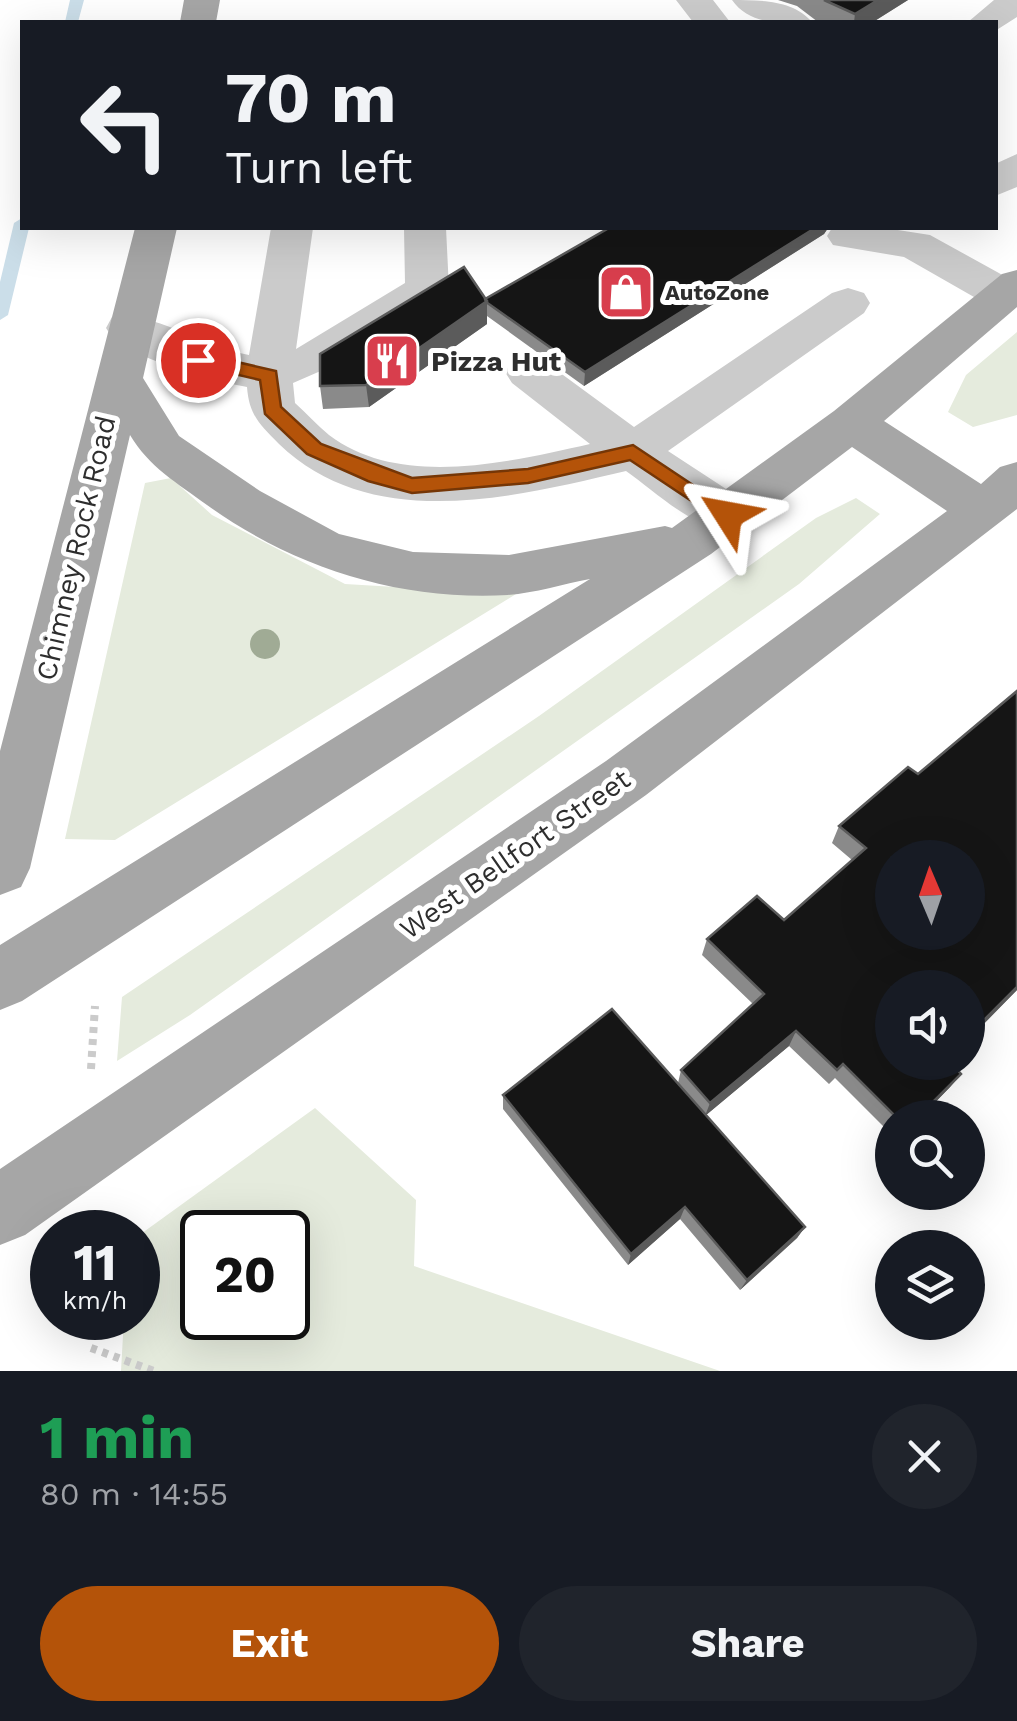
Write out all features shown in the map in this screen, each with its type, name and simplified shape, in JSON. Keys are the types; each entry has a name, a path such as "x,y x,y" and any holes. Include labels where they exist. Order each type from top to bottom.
{"main road":[{"name":"Chimney Rock Road","path":"0,868 155,230"},
{"path":"0,980 710,527 851,423 1011,289"},
{"path":"123,352 162,448 242,504 325,550 413,572 509,575 710,527"},
{"path":"851,423 1001,495"},
{"name":"West Bellfort Street","path":"0,1210 626,778 1001,495"}],"lane":[{"path":"694,0 710,20"},
{"path":"750,0 790,20"},
{"path":"989,20 1017,1"},
{"path":"292,230 269,376 272,409 314,449 376,476 412,485 528,476 633,452 852,298 927,236"},
{"path":"123,352 269,376 318,362 426,289 426,230"},
{"path":"848,236 927,236 1011,289"},
{"path":"528,372 633,452 710,527"}],"path":[{"path":"91,1069 95,1006"},
{"path":"91,1348 154,1371"}],"shaded area":[{"path":"1017,332 1017,415 973,427 948,412 966,375"},
{"path":"171,478 212,515 345,584 516,594 115,840 65,839 145,483"},
{"path":"856,498 880,514 799,584 190,1015 117,1061 122,997 539,716 816,518"},
{"path":"315,1108 416,1200 414,1266 720,1371 121,1371 123,1340 160,1340 160,1220"}],"building":[{"path":"824,0 878,0 855,14"},
{"name":"AutoZone","path":"606,230 812,230 585,372 485,299"},
{"path":"464,267 487,301 366,385 320,386 320,354"},
{"path":"1017,691 1017,987 985,1019 985,970 875,970 875,1080 955,1080 935,1100 879,1100 843,1064 837,1070 796,1031 710,1103 681,1070 764,994 707,939 757,896 784,920 866,848 839,826 908,767 918,774"},
{"path":"612,1009 805,1227 747,1280 685,1207 631,1254 503,1095"}],"waterway":[{"path":"72,20 77,0"},
{"path":"0,315 20,230"}],"place":[{"name":"AutoZone","path":"626,292"},
{"name":"Pizza Hut","path":"392,361"}],"route":[{"path":"198,360 269,376 272,409 314,449 376,476 412,485 528,476 633,452 728,515"}]}
